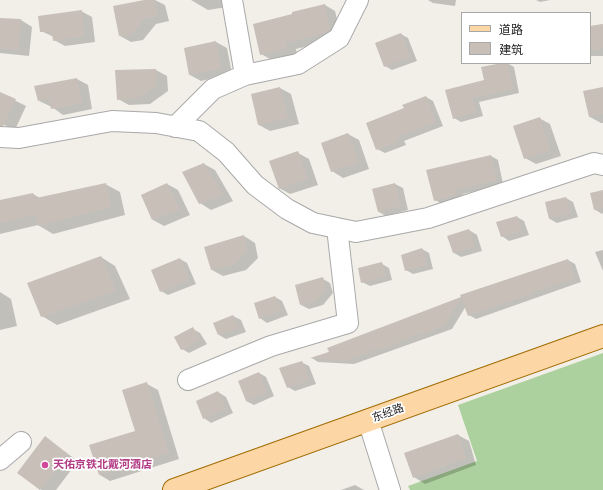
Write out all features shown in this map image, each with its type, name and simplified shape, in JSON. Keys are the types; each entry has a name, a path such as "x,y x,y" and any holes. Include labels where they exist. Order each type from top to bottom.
{"main road":[{"name":"东经路","path":"174,490 603,336"}],"street":[{"path":"232,0 245,75"},
{"path":"175,126 213,89 245,75 298,64 339,38 358,0"},
{"path":"0,137 18,138 112,120 156,123 199,131 226,152 255,185 287,209 313,223 356,232 428,218 594,163 603,165"},
{"path":"188,380 271,346 348,324 336,228"},
{"path":"368,420 390,490"},
{"path":"0,460 21,442"}],"green space":[{"path":"603,353 603,490 410,490 408,486 477,461 458,405"}],"building":[{"path":"144,0 154,0 158,16 145,18 132,34 119,36 113,6"},
{"path":"325,4 330,30 325,33 286,43 287,48 260,55 253,24"},
{"path":"82,10 84,36 53,41 52,31 40,32 38,16"},
{"path":"0,18 21,19 18,50 0,49"},
{"path":"603,24 603,48 591,51 591,26"},
{"path":"401,33 410,57 384,67 375,43"},
{"path":"216,41 221,68 189,75 184,48"},
{"path":"507,64 513,89 472,98 476,112 453,119 445,90 484,80 481,67"},
{"path":"156,69 157,85 138,98 117,100 115,70"},
{"path":"77,78 82,103 51,109 49,99 38,101 34,86"},
{"path":"280,87 288,118 258,125 251,94"},
{"path":"603,87 603,114 589,117 583,91"},
{"path":"0,92 16,99 3,126 0,126"},
{"path":"426,96 436,122 397,137 399,141 376,150 366,123 404,108 402,105"},
{"path":"540,117 550,150 524,159 513,126"},
{"path":"348,133 359,162 331,172 321,143"},
{"path":"298,151 308,179 279,189 269,161"},
{"path":"491,155 497,180 456,190 457,194 434,201 426,170"},
{"path":"204,163 223,195 199,204 182,172"},
{"path":"106,183 111,207 38,226 35,215 0,223 0,200 33,193 36,198"},
{"path":"167,183 180,209 152,220 141,195"},
{"path":"395,183 401,206 378,212 372,189"},
{"path":"603,190 603,208 594,210 590,193"},
{"path":"566,197 571,213 549,219 545,202"},
{"path":"517,216 522,231 501,237 496,222"},
{"path":"469,229 475,247 453,253 447,236"},
{"path":"244,235 247,251 235,264 211,270 204,247"},
{"path":"422,248 427,265 405,271 401,255"},
{"path":"101,256 116,291 41,317 27,283"},
{"path":"180,258 189,280 160,292 151,270"},
{"path":"568,259 575,278 468,316 461,298 445,325 424,334 423,332 381,350 380,348 346,361 310,358 329,352 327,348 461,297 460,295"},
{"path":"382,262 386,276 361,283 358,268"},
{"path":"323,277 326,288 316,301 300,305 295,285"},
{"path":"275,296 281,311 259,319 254,303"},
{"path":"233,315 239,328 218,335 213,323"},
{"path":"193,327 200,340 181,350 174,337"},
{"path":"302,361 310,380 287,388 279,368"},
{"path":"259,372 267,392 246,401 238,381"},
{"path":"147,382 169,453 99,475 89,445 135,431 122,390"},
{"path":"218,391 226,409 203,419 196,401"},
{"path":"458,434 466,458 413,478 404,453"},
{"path":"45,436 68,454 40,490 17,473"}],"place":[{"name":"天佑京铁北戴河酒店","path":"45,465"}]}
